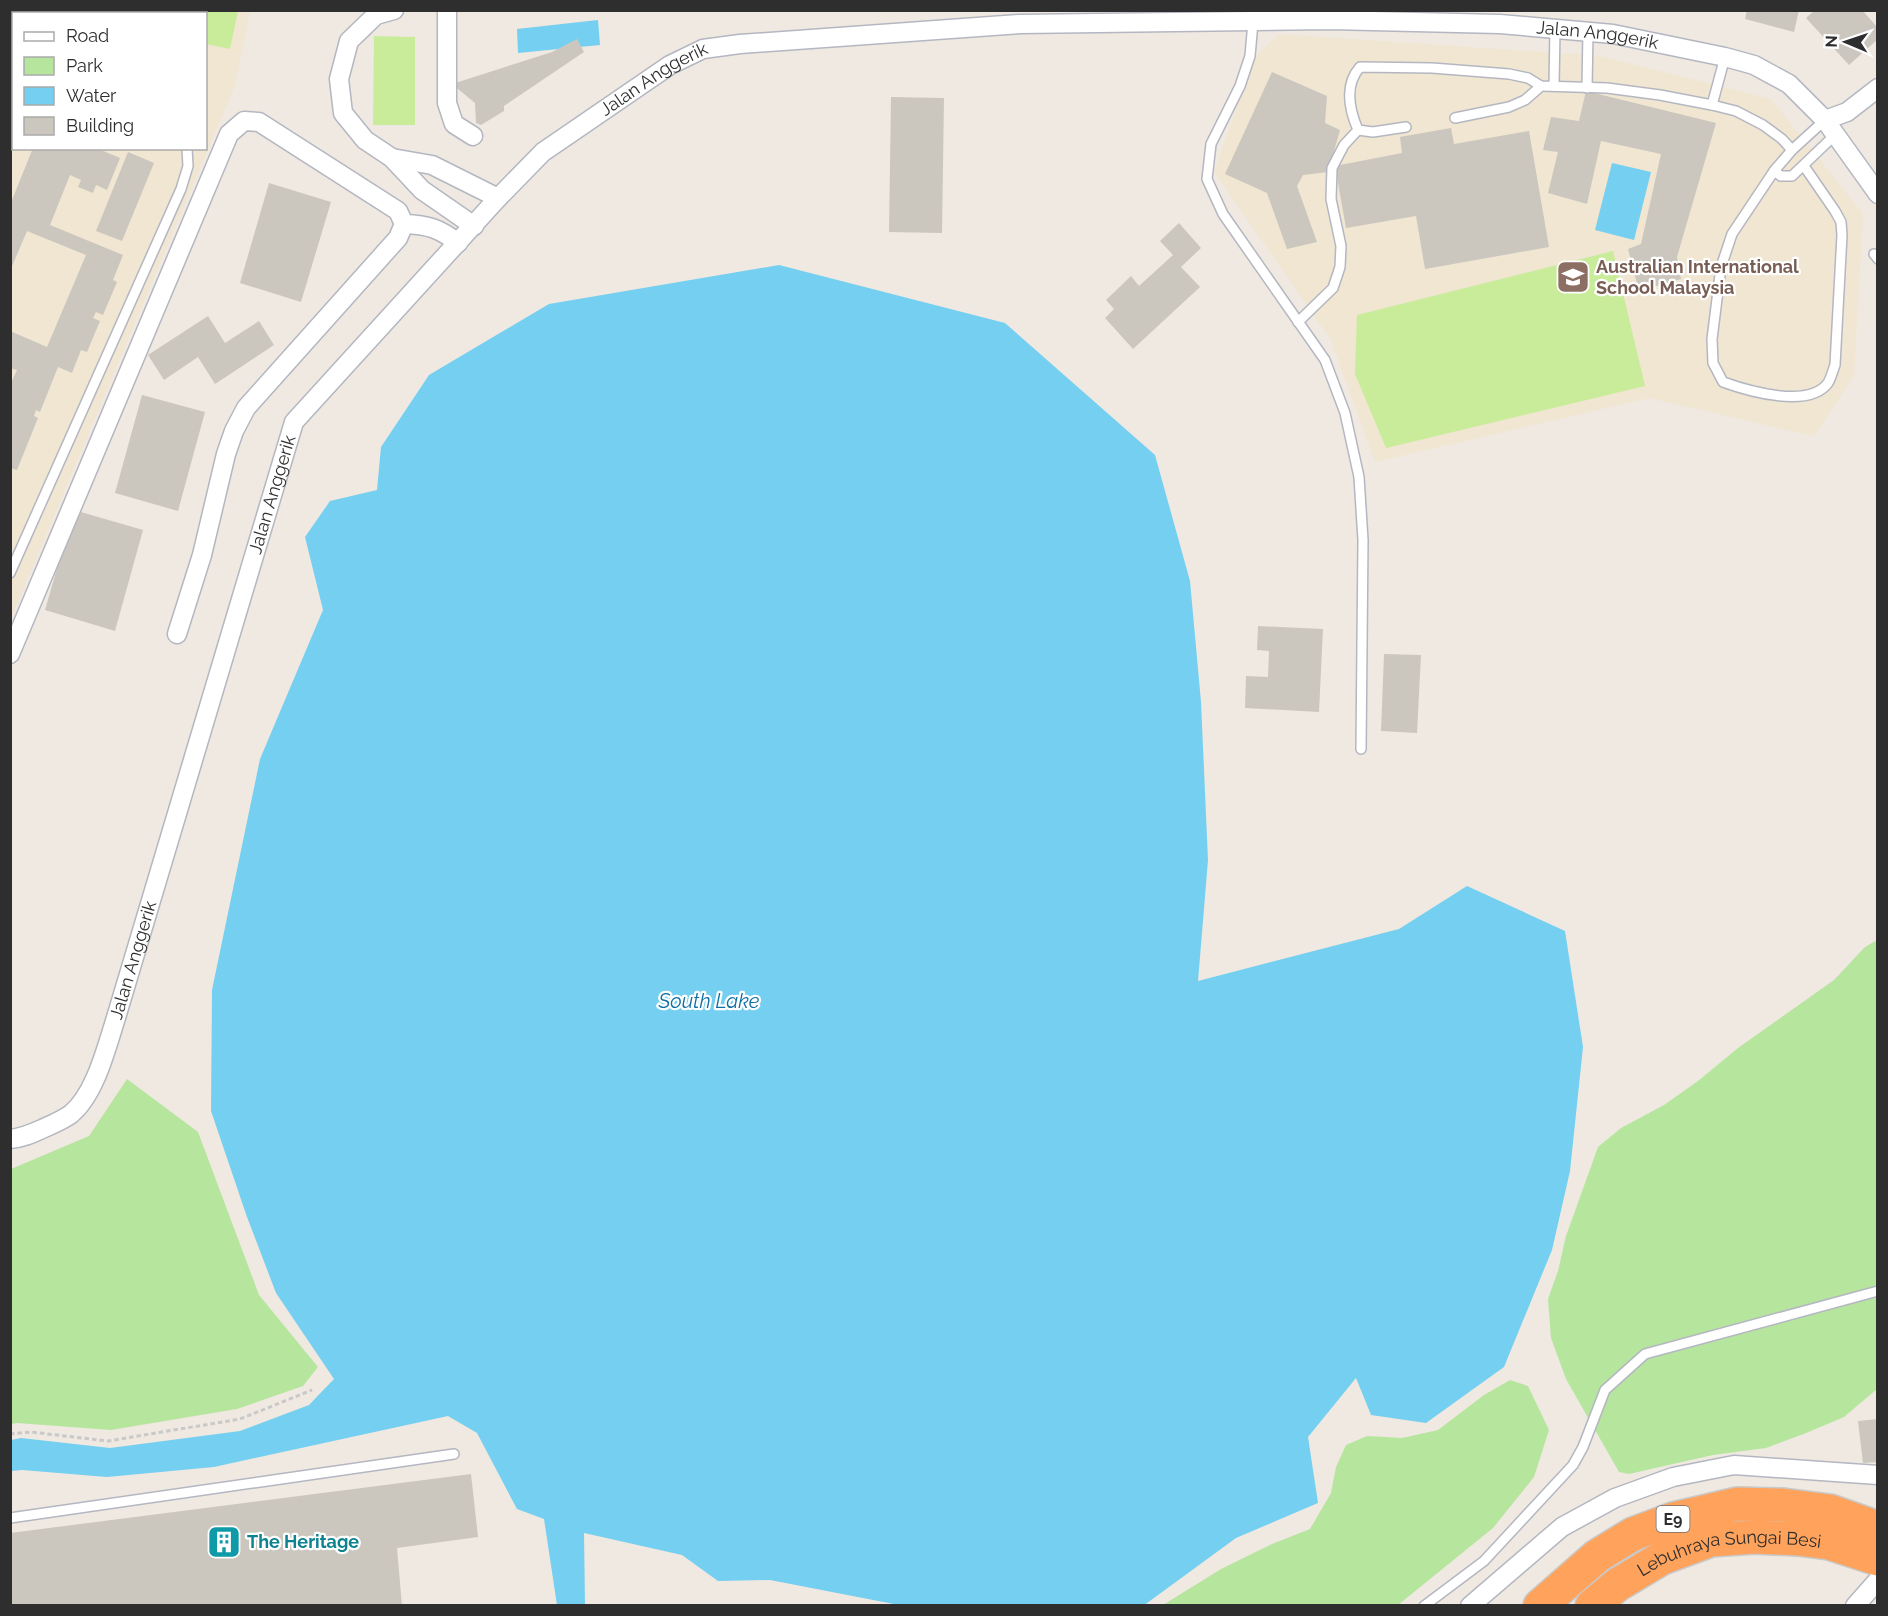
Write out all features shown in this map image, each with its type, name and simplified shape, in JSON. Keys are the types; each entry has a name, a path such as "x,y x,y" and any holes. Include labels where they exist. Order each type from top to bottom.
{"highway":[{"name":"Lebuhraya Sungai Besi","path":"1540,1605 1597,1557 1633,1534 1673,1519 1737,1504 1783,1505 1830,1527 1878,1559"},
{"name":"Lebuhraya Sungai Besi","path":"1592,1605 1617,1585 1662,1558 1711,1540 1754,1537 1798,1539 1830,1527 1878,1528"}],"street":[{"path":"394,10 376,15 350,40 339,80 343,113 365,141 392,158 422,190 474,225"},
{"path":"447,10 447,104 454,124 473,136"},
{"name":"Jalan Anggerik","path":"10,1139 20,1138 51,1125 71,1113 89,1091 98,1071 115,1021 294,422 498,198 543,152 670,65 703,49 1020,24 1330,20 1500,24 1613,34 1754,65 1789,84 1830,127 1878,194"},
{"path":"1830,127 1878,88"},
{"path":"10,654 229,134 244,121 259,122 398,211 404,224 398,238 246,408 234,431 226,454 202,555 177,634"},
{"path":"392,158 432,165 498,198"},
{"path":"404,224 434,228 458,243"},
{"path":"1470,1605 1562,1527 1615,1498 1673,1477 1734,1465 1878,1475"},
{"path":"1855,1605 1878,1580"},
{"path":"1869,1605 1878,1600"}],"lane":[{"path":"1253,22 1250,56 1240,86 1211,144 1207,179 1223,214 1325,360 1345,413 1359,477 1363,540 1361,749"},
{"path":"1554,86 1555,29"},
{"path":"1587,88 1588,32"},
{"path":"1712,105 1725,57"},
{"path":"1358,130 1352,116 1350,90 1352,76 1360,67 1432,68 1509,74 1528,78 1541,86 1607,88 1712,105 1736,111 1763,125 1782,139 1791,150"},
{"path":"1455,118 1509,107 1524,100 1541,86"},
{"path":"1358,130 1373,132 1406,127"},
{"path":"1804,166 1841,222 1836,365 1827,383 1815,393 1793,396 1749,391 1723,382 1713,363 1713,339 1721,267 1732,234 1774,171 1791,150 1830,127"},
{"path":"1774,171 1787,178 1792,176 1804,166 1830,127"},
{"path":"1298,322 1333,288 1340,267 1341,246 1331,199 1332,168 1344,145 1358,130"},
{"path":"10,573 181,189 188,166 187,150"},
{"path":"1424,1605 1484,1561 1573,1465 1583,1447 1605,1390 1645,1354 1878,1291"},
{"path":"10,1518 454,1454"}],"path":[{"path":"10,1434 31,1432 108,1441 240,1419 312,1390"}],"shaded area":[{"path":"11,11 250,11 235,85 11,618"},
{"name":"Australian International School Malaysia","path":"1279,34 1600,56 1771,99 1863,214 1854,375 1814,436 1649,398 1375,462 1331,340 1214,172 1254,58"}],"green space":[{"path":"29,11 238,11 230,49 207,44 207,12"},
{"path":"374,36 415,37 415,125 373,125"},
{"path":"1613,251 1645,386 1386,448 1355,374 1357,315"},
{"path":"1877,940 1877,1389 1844,1417 1766,1448 1713,1455 1629,1474 1619,1472 1566,1379 1551,1338 1548,1299 1558,1271 1566,1236 1598,1147 1621,1128 1664,1105 1698,1081 1738,1048 1834,980 1865,947"},
{"path":"127,1079 198,1132 259,1295 318,1367 303,1386 237,1409 111,1430 11,1424 11,1169 89,1136"},
{"path":"1510,1380 1528,1386 1549,1430 1534,1477 1493,1528 1398,1605 1163,1605 1221,1569 1272,1544 1310,1529 1331,1493 1336,1467 1346,1445 1367,1436 1402,1438 1438,1430 1484,1395"}],"water":[{"path":"598,20 600,45 518,53 517,29"},
{"path":"1612,163 1651,172 1634,240 1595,230"},
{"name":"South Lake","path":"779,265 1005,323 1155,455 1190,581 1201,702 1208,860 1198,981 1399,929 1467,886 1565,931 1583,1047 1570,1171 1552,1250 1504,1367 1426,1423 1371,1415 1356,1378 1308,1437 1318,1503 1236,1538 1143,1606 899,1605 770,1580 718,1581 682,1555 584,1533 585,1605 557,1605 544,1519 517,1509 477,1433 448,1416 214,1467 107,1477 11,1471 11,1440 21,1438 110,1448 240,1431 309,1405 334,1379 276,1293 211,1111 212,990 260,759 323,610 305,537 330,501 377,490 381,447 429,375 549,304"}],"building":[{"path":"1747,10 1799,10 1794,32 1745,19"},
{"path":"1815,10 1862,10 1878,28 1878,39 1849,65 1806,18"},
{"path":"577,39 584,52 504,106 504,111 481,125 476,123 475,103 452,84 552,52"},
{"path":"1272,72 1327,96 1325,123 1340,130 1328,172 1303,175 1297,186 1317,242 1287,249 1267,193 1225,174"},
{"path":"1586,91 1716,123 1677,257 1681,279 1639,291 1628,249 1641,244 1661,154 1601,141 1587,204 1548,193 1558,152 1543,150 1551,117 1579,121"},
{"path":"891,97 944,98 942,233 889,232"},
{"path":"1451,128 1454,144 1529,131 1549,247 1425,269 1416,216 1346,228 1335,166 1402,153 1400,137"},
{"path":"32,150 101,150 120,158 107,190 96,185 93,193 78,187 81,180 70,175 50,225 123,255 113,280 117,282 103,315 96,312 93,318 100,321 87,352 81,350 72,373 58,367 40,412 36,410 34,416 38,418 17,470 10,468 10,385 17,370 10,368 10,331 47,347 86,255 27,231 10,271 10,205"},
{"path":"128,152 154,163 122,241 96,231"},
{"path":"269,183 331,202 301,302 240,283"},
{"path":"1179,223 1201,248 1181,267 1200,287 1133,349 1105,318 1114,309 1106,300 1131,276 1139,286 1173,255 1160,241"},
{"path":"208,316 225,343 259,321 274,345 215,384 198,357 164,380 148,355"},
{"path":"142,395 205,412 178,511 115,493"},
{"path":"74,510 143,530 115,631 45,610"},
{"path":"1258,626 1323,629 1319,712 1245,708 1246,676 1268,677 1269,651 1257,650"},
{"path":"1384,654 1421,655 1417,733 1381,731"},
{"path":"1878,1419 1878,1462 1863,1463 1858,1421"},
{"name":"The Heritage","path":"471,1474 478,1537 397,1548 402,1606 10,1606 10,1533"}],"place":[{"name":"Australian International School Malaysia","path":"1573,277"},
{"name":"The Heritage","path":"224,1542"}]}
